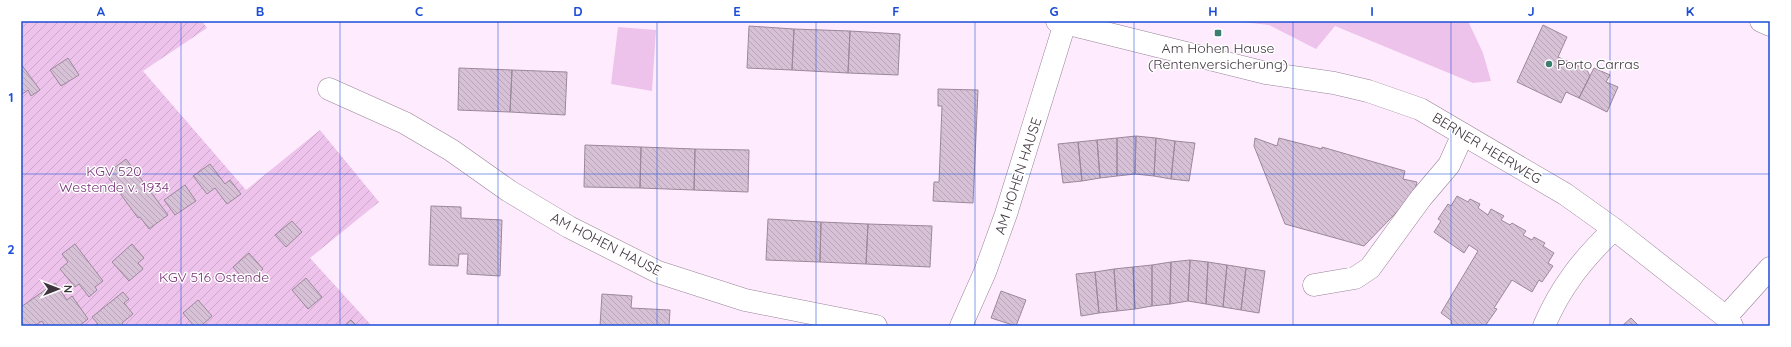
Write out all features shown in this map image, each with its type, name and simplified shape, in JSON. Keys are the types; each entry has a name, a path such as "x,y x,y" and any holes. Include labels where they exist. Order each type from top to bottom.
{"street":[{"path":"1761,21 1770,25"},
{"name":"BERNER HEERWEG","path":"1061,22 1266,74 1334,83 1368,91 1420,109 1565,194 1614,229 1729,321 1770,268"},
{"name":"AM HOHEN HAUSE","path":"961,326 985,272 1008,207 1061,22"},
{"name":"AM HOHEN HAUSE","path":"329,89 405,123 451,150 522,199 569,227 658,272 745,300 876,326"},
{"path":"1314,285 1355,278 1370,268 1421,198 1449,165 1463,134"},
{"path":"1544,326 1552,307 1568,279 1590,252 1614,229"}],"green space":[{"name":"KGV 520 Westende v. 1934","path":"21,21 202,21 207,28 143,71 246,190 320,130 379,202 310,258 372,326 21,326"},
{"path":"1232,21 1468,21 1483,53 1491,81 1473,83 1335,26 1316,49 1269,25"},
{"path":"618,27 656,30 652,91 611,84"}],"building":[{"name":"Porto Carras","path":"1543,25 1567,37 1558,57 1587,70 1590,76 1579,98 1566,92 1561,103 1517,82"},
{"path":"749,26 794,29 792,70 747,68"},
{"path":"794,29 850,31 848,73 792,70"},
{"path":"850,31 900,34 898,75 848,73"},
{"path":"68,58 79,75 61,86 50,70"},
{"path":"21,64 40,90 31,96 28,90 21,95"},
{"path":"459,68 512,70 510,112 458,110"},
{"path":"1594,68 1610,75 1606,82 1618,87 1607,112 1579,98"},
{"path":"512,70 567,72 565,115 510,112"},
{"path":"938,89 978,90 973,203 933,201 934,182 939,182 942,106 938,106"},
{"path":"1136,136 1135,174 1117,176 1117,138"},
{"path":"1136,136 1156,138 1154,176 1135,174"},
{"path":"1117,138 1117,176 1100,178 1097,140"},
{"path":"1156,138 1175,141 1171,179 1154,176"},
{"path":"1255,138 1277,146 1279,138 1322,149 1322,147 1405,171 1403,179 1417,182 1414,194 1364,246 1285,224 1254,146"},
{"path":"1097,140 1100,178 1082,181 1078,142"},
{"path":"1175,141 1195,143 1189,181 1171,179"},
{"path":"1078,142 1082,181 1063,183 1058,144"},
{"path":"585,145 641,147 640,188 584,187"},
{"path":"641,147 695,149 694,190 640,188"},
{"path":"695,149 749,150 748,192 694,190"},
{"path":"126,159 168,215 149,229 140,217 138,218 106,174"},
{"path":"210,164 225,184 230,180 241,194 227,204 215,188 207,194 193,176"},
{"path":"185,185 196,201 175,215 164,200"},
{"path":"1457,196 1468,202 1470,199 1480,204 1478,208 1488,215 1491,209 1504,216 1501,220 1510,225 1512,223 1526,231 1523,235 1532,240 1534,237 1545,243 1543,246 1554,253 1548,263 1553,266 1542,282 1539,280 1532,292 1512,280 1494,308 1497,309 1485,326 1455,326 1451,323 1452,321 1441,313 1478,251 1469,245 1464,253 1434,232 1441,221 1438,219 1448,204 1451,206"},
{"path":"431,206 461,207 461,218 502,220 500,276 467,274 468,254 459,254 458,266 429,265"},
{"path":"768,219 821,222 820,262 766,260"},
{"path":"292,221 302,232 286,247 275,235"},
{"path":"821,222 868,224 866,264 820,262"},
{"path":"868,224 932,226 930,267 866,264"},
{"path":"75,244 103,281 95,287 97,290 89,297 79,284 75,287 60,269 68,262 62,254"},
{"path":"132,244 144,258 138,263 143,269 129,281 112,262"},
{"path":"249,253 263,269 247,283 233,267"},
{"path":"1190,260 1188,301 1170,304 1171,262"},
{"path":"1190,260 1208,262 1206,304 1188,301"},
{"path":"1171,262 1170,304 1152,306 1152,265"},
{"path":"1208,262 1227,265 1223,307 1206,304"},
{"path":"1152,265 1152,306 1135,309 1133,267"},
{"path":"1227,265 1246,268 1241,310 1223,307"},
{"path":"1133,267 1135,309 1117,311 1114,269"},
{"path":"1246,268 1265,271 1259,313 1241,310"},
{"path":"1114,269 1117,311 1099,313 1095,272"},
{"path":"1095,272 1099,313 1081,316 1076,274"},
{"path":"306,278 322,297 308,309 292,290"},
{"path":"55,283 67,300 72,296 88,319 79,326 45,326 42,321 34,326 21,326 21,307"},
{"path":"1001,291 1026,300 1016,326 991,318"},
{"path":"123,292 129,299 124,303 133,314 122,323 124,326 95,326 98,324 92,317"},
{"path":"602,294 632,296 631,308 670,310 669,326 600,326"},
{"path":"198,300 212,316 201,326 194,326 183,313"},
{"path":"1631,318 1639,326 1622,326"},
{"path":"351,320 357,326 344,326"}],"place":[{"name":"Am Hohen Hause (Rentenversicherung)","path":"1218,33"},
{"name":"Porto Carras","path":"1549,64"}],"park label":[{"name":"KGV 516 Ostende","path":"214,277"}]}
